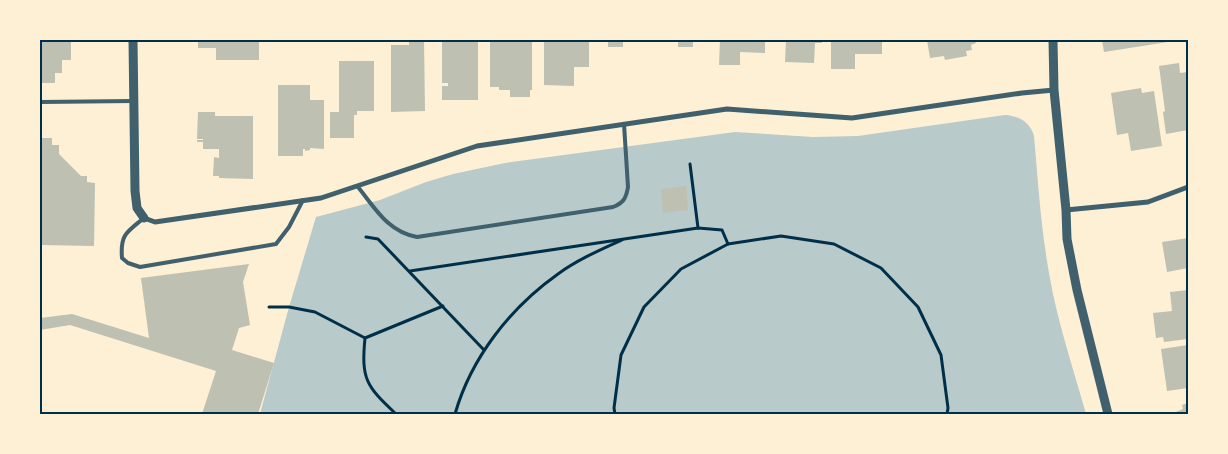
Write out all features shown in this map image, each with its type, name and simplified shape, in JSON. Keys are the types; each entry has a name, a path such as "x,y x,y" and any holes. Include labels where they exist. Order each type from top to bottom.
{"street":[{"path":"133,40 134,191 137,208 144,218 155,222 321,198 477,146 624,124 727,109 852,118 1022,92 1054,90"},
{"path":"1053,40 1054,90 1067,238 1108,414"},
{"path":"1066,210 1148,202 1188,188"}],"lane":[{"path":"40,102 133,102"},
{"path":"358,187 395,229 405,235 417,237 613,207 622,203 628,187 624,124"},
{"path":"144,218 126,233 121,244 122,258 128,263 140,267 276,244 289,227 303,200"}],"path":[{"path":"690,164 698,228"},
{"path":"410,272 627,237 698,228 722,230 728,244"},
{"path":"615,414 614,408 621,355 644,308 681,269 728,244 781,236 834,244 881,268 918,307 941,355 948,408 946,414"},
{"path":"366,237 378,239 484,350"},
{"path":"455,414 460,396 484,350 504,324 527,300 559,273 583,258 627,237"},
{"path":"269,307 289,307 315,312 365,338 443,306"},
{"path":"365,338 363,364 368,384 396,414"}],"shaded area":[{"path":"1005,115 1015,117 1027,123 1034,136 1042,222 1052,291 1086,414 260,414 316,217 380,200 426,182 453,174 505,163 735,132 813,137 858,136"}],"building":[{"path":"40,40 71,40 71,60 62,60 62,73 55,73 55,83 40,83"},
{"path":"198,40 259,40 259,60 216,60 216,48 198,48"},
{"path":"409,40 424,40 425,111 391,112 391,45 409,45"},
{"path":"442,40 478,40 478,100 442,100 442,86 448,86 448,83 442,83"},
{"path":"500,40 532,40 532,90 530,90 530,97 510,97 510,90 499,90 499,87 490,87 490,42 500,42"},
{"path":"544,40 589,40 589,67 574,67 574,86 544,85"},
{"path":"608,40 623,40 623,47 608,47"},
{"path":"678,40 693,40 693,47 678,47"},
{"path":"720,40 765,40 765,53 740,52 740,65 719,65"},
{"path":"786,40 822,40 822,43 815,43 814,63 785,62"},
{"path":"851,40 882,40 882,54 855,54 855,69 831,69 831,42 851,42"},
{"path":"927,40 975,40 976,43 971,45 972,50 966,51 967,56 945,60 944,56 930,58"},
{"path":"1102,40 1174,40 1174,41 1104,52"},
{"path":"339,61 374,61 374,111 357,111 357,115 354,115 354,138 330,138 330,112 339,112"},
{"path":"1179,63 1180,73 1188,72 1188,130 1166,134 1159,66"},
{"path":"278,85 310,85 310,100 324,100 324,149 310,148 310,150 305,151 303,149 303,156 278,156"},
{"path":"1141,88 1142,93 1154,91 1162,146 1131,151 1128,133 1117,135 1111,93"},
{"path":"198,112 215,112 215,116 253,116 253,179 219,178 219,176 213,176 214,157 219,158 219,149 203,149 203,142 197,142 197,140 203,140 197,139"},
{"path":"40,138 52,138 52,145 59,145 59,154 81,176 87,176 87,182 95,183 94,246 40,245"},
{"path":"686,186 688,210 663,213 661,189"},
{"path":"1188,238 1188,268 1167,272 1162,242"},
{"path":"249,264 243,282 250,325 239,328 232,350 274,363 258,414 202,414 216,371 70,325 40,330 40,318 72,314 149,338 141,278"},
{"path":"1188,290 1188,339 1164,342 1163,337 1156,338 1153,313 1172,311 1170,292"},
{"path":"1188,345 1188,388 1167,391 1161,349"},
{"path":"1188,403 1188,414 1171,414 1183,409 1182,405"}]}
